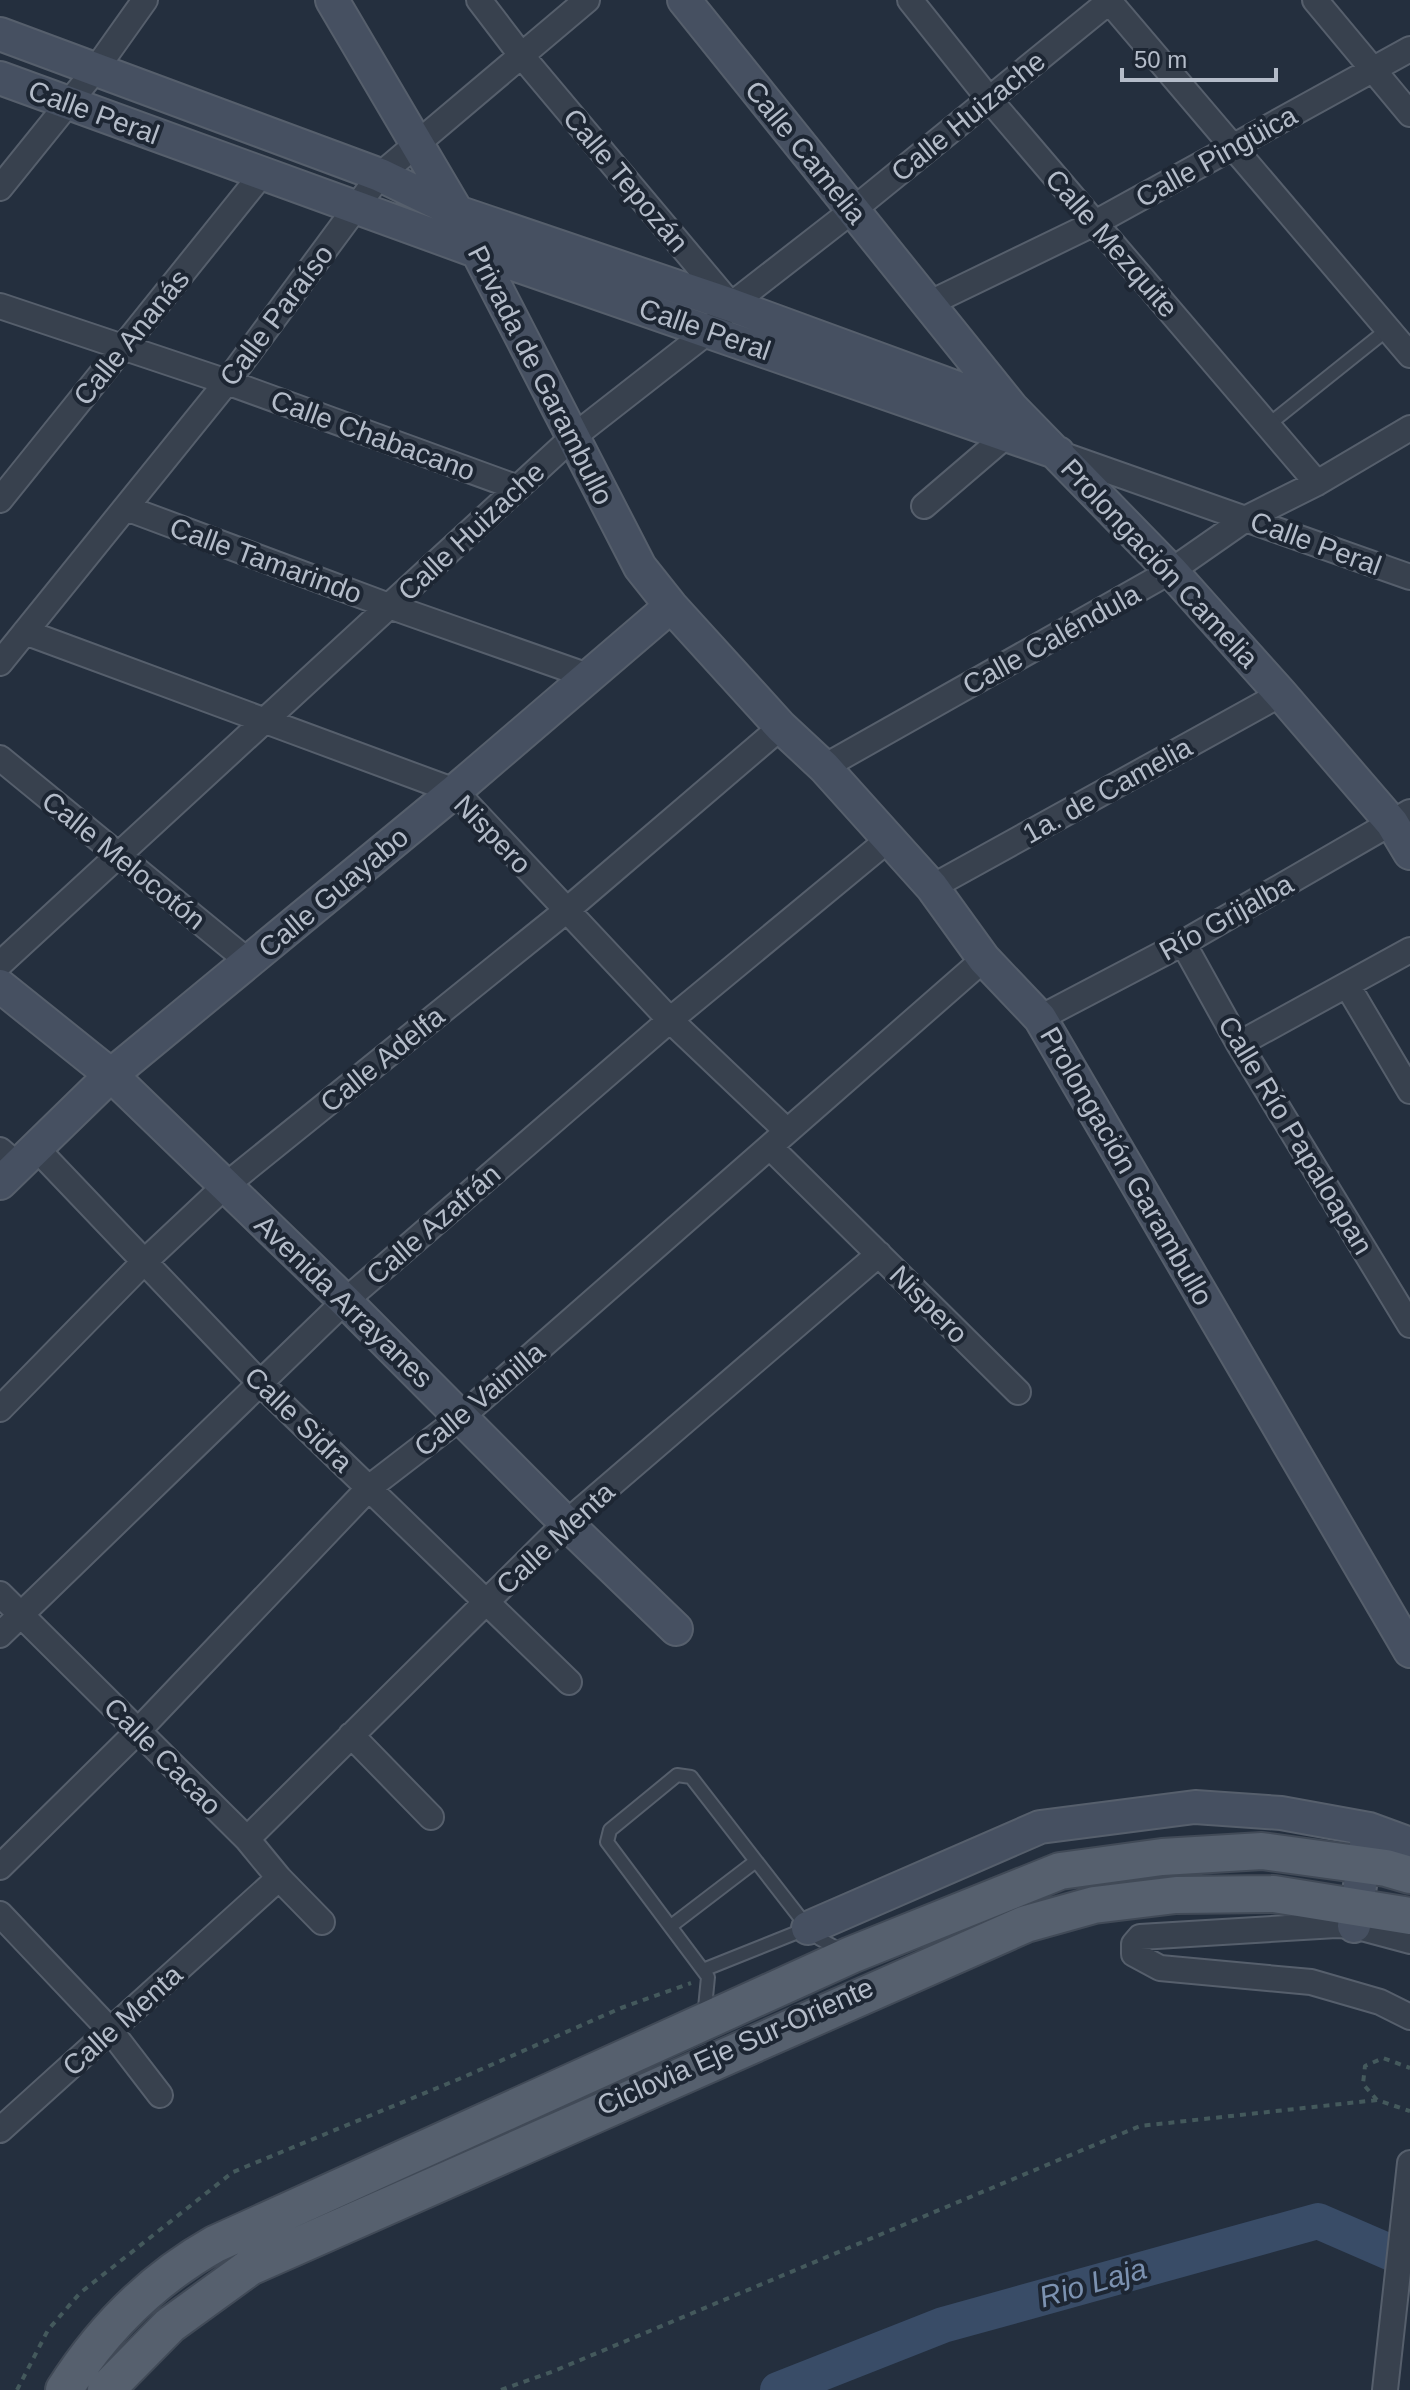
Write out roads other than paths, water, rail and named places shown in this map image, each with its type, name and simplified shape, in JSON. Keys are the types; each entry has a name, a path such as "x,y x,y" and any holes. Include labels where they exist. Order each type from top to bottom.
{"main road":[{"name":"Privada de Garambullo","path":"332,0 457,212 640,567 671,606 781,727"},
{"name":"Calle Camelia","path":"684,0 928,304"},
{"name":"Calle Peral","path":"0,34 380,175 457,212 731,305 1010,421 1058,453"},
{"name":"Calle Peral","path":"0,78 476,251 710,330 1010,421"},
{"path":"928,304 1010,421"},
{"name":"Prolongación Camelia","path":"1058,453 1171,571 1281,694 1401,818 1410,853"},
{"name":"Calle Guayabo","path":"13,1161 111,1075 455,791 671,606"},
{"name":"Prolongación Garambullo","path":"781,727 824,767 932,887 984,959 1040,1018 1409,1648"},
{"name":"Avenida Arrayanes","path":"0,986 111,1075 345,1301 676,1629"},
{"path":"808,1928 1040,1827 1195,1807 1281,1813 1369,1829 1410,1844"},
{"path":"1355,1916 1369,1829"},
{"path":"64,2390 82,2361 131,2305 190,2258 215,2244 851,1955 1060,1871 1162,1857 1262,1851 1410,1875"},
{"path":"106,2390 170,2325 250,2267 1026,1924 1094,1905 1176,1895 1274,1894 1355,1916 1410,1916"}],"street":[{"path":"0,188 96,69 145,0"},
{"name":"Calle Tepozán","path":"479,0 521,55 731,305"},
{"name":"Calle Paraíso","path":"0,663 227,382 380,175 587,0"},
{"name":"Calle Mezquite","path":"910,0 989,99 1317,483"},
{"path":"1109,0 1410,355"},
{"name":"Calle Huizache","path":"0,964 573,437 710,330 731,305 853,210 1109,0"},
{"path":"1315,0 1410,114"},
{"name":"Calle Pingüica","path":"928,304 1095,223 1410,49"},
{"name":"Calle Ananás","path":"0,500 262,174"},
{"name":"Calle Chabacano","path":"0,306 227,382 518,488"},
{"path":"924,506 1010,421"},
{"name":"Calle Caléndula","path":"824,767 1171,571 1247,518 1317,483 1410,428"},
{"name":"Calle Peral","path":"1058,453 1410,577"},
{"name":"Calle Tamarindo","path":"126,508 588,676"},
{"name":"Nispero","path":"25,632 455,791 779,1139 879,1254 1018,1392"},
{"name":"1a. de Camelia","path":"932,887 1281,694"},
{"name":"Calle Adelfa","path":"0,1409 143,1263 225,1186 567,910 781,727"},
{"name":"Calle Melocotón","path":"0,758 249,962"},
{"name":"Río Grijalba","path":"1040,1018 1183,943 1401,818"},
{"name":"Calle Azafrán","path":"0,1635 345,1301 670,1020 889,839"},
{"name":"Calle Río Papaloapan","path":"1183,943 1239,1044 1410,1325"},
{"path":"1239,1044 1410,950"},
{"name":"Calle Vainilla","path":"0,1867 137,1732 370,1487 461,1417 984,959"},
{"path":"1347,985 1410,1091"},
{"name":"Calle Sidra","path":"13,1161 143,1263 259,1382 569,1682"},
{"name":"Calle Menta","path":"247,1839 566,1523 879,1254"},
{"name":"Calle Cacao","path":"0,1594 247,1839 279,1878 322,1922"},
{"path":"351,1735 431,1817"},
{"name":"Calle Menta","path":"0,2130 279,1878"},
{"path":"0,1914 110,2030 160,2095"},
{"path":"1410,1941 1355,1916 1140,1937 1134,1944 1134,1954 1160,1968 1311,1982 1380,2002 1410,2017"},
{"path":"1385,2390 1410,2163"}],"lane":[{"path":"1268,425 1388,329"},
{"path":"704,2022 708,1977 607,1842 610,1830 677,1775 691,1777 808,1928 820,1939 851,1955"},
{"path":"671,1926 756,1861"},
{"path":"703,1970 808,1928"}],"waterway":[{"name":"Rio Laja","path":"778,2390 943,2325 1318,2221 1410,2261"}]}
